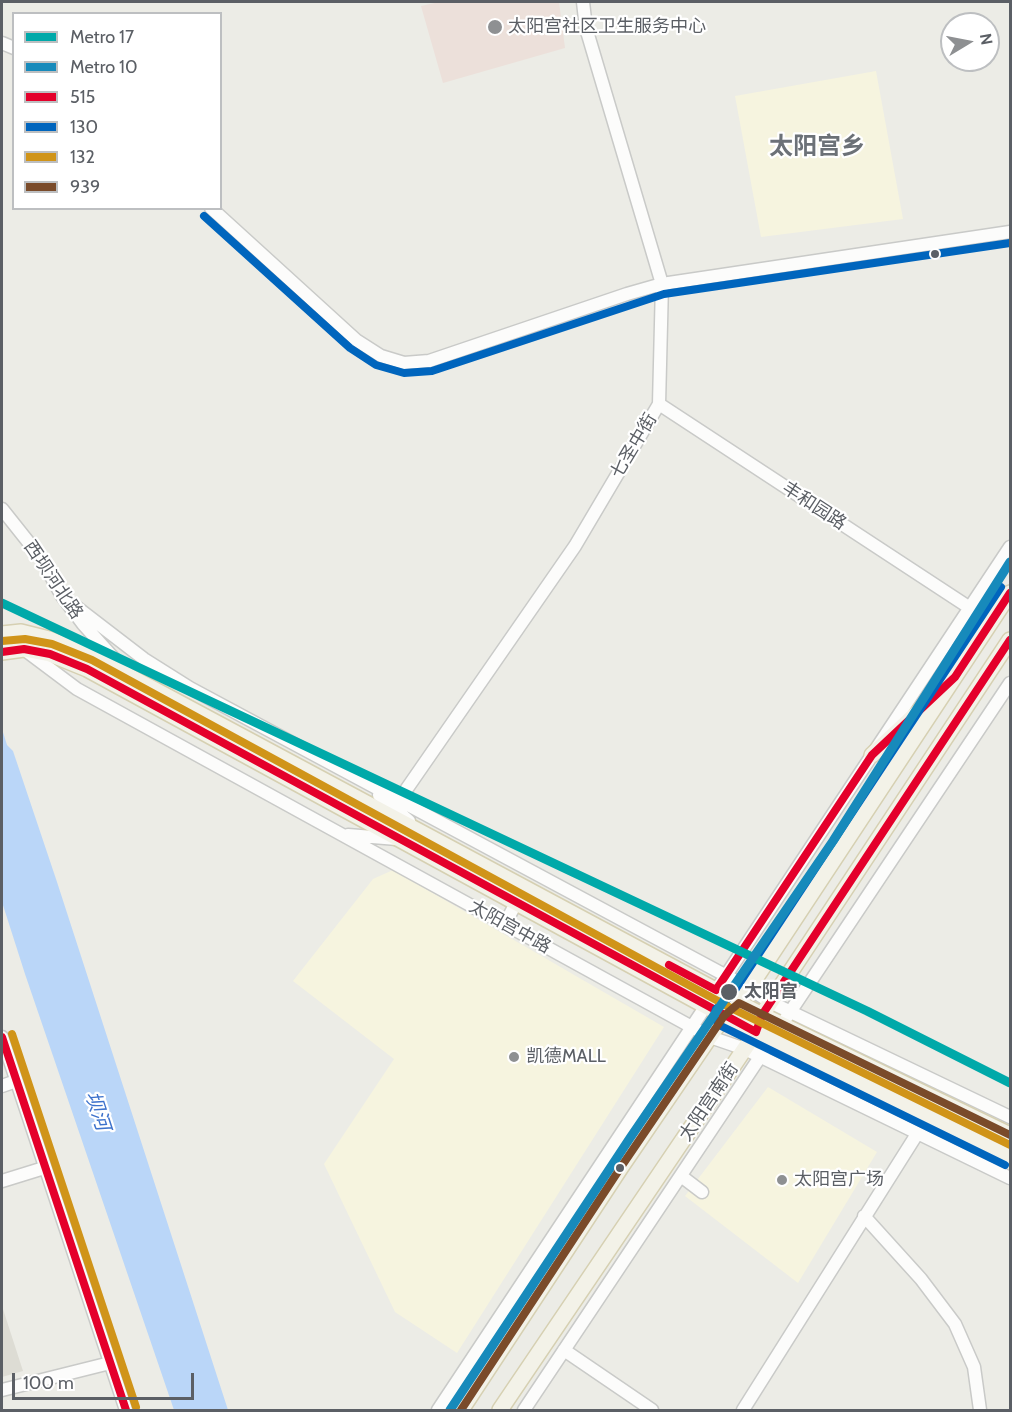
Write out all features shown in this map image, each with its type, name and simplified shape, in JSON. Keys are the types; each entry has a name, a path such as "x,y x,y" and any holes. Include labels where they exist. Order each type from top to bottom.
{"main road":[{"path":"749,988 1011,593"},
{"path":"2,634 21,632 49,639 88,654 739,1003 766,1008 782,1024 1011,1135"},
{"name":"太阳宫南街","path":"500,1410 745,1049 756,1032 766,1008 1011,640"},
{"name":"太阳宫中路","path":"2,652 24,649 50,654 87,669 724,1016 1011,1156"},
{"path":"872,755 955,677"},
{"name":"太阳宫南街","path":"462,1410 621,1167 724,1016 739,1003 749,988"}],"street":[{"name":"七圣中街","path":"399,800 575,546 659,404 662,284 586,28 583,2"},
{"path":"213,210 356,340 381,356 404,363 429,361 662,284 1011,232"},
{"name":"丰和园路","path":"659,404 970,608"},
{"name":"西坝河北路","path":"2,509 41,558 62,596 83,624 130,677"},
{"path":"438,1410 1011,547"},
{"path":"62,596 144,659 190,688 749,988 766,1008 791,1011 1011,1117"},
{"name":"太阳宫中路","path":"24,649 77,689 710,1037 761,1056 917,1134 1008,1176"},
{"name":"太阳宫南街","path":"524,1410 1011,683"},
{"path":"362,780 424,834"},
{"path":"341,834 400,840"},
{"path":"505,924 516,903"},
{"path":"2,1037 126,1410"},
{"path":"2,1086 16,1081"},
{"path":"743,1410 917,1134"},
{"path":"2,1181 44,1168"},
{"path":"681,1176 702,1192"},
{"path":"864,1216 921,1279 955,1324 974,1367 980,1410"},
{"path":"564,1350 652,1410"},
{"path":"2,1390 110,1363"}],"shaded area":[{"name":"太阳宫社区卫生服务中心","path":"439,2 559,2 565,48 443,83 421,6"},
{"path":"876,71 903,219 761,237 735,96"},
{"name":"凯德MALL","path":"393,870 664,1027 457,1353 395,1312 324,1164 394,1059 293,981 373,879"},
{"name":"太阳宫广场","path":"768,1087 877,1152 798,1283 685,1196"},
{"path":"2,1306 23,1371 2,1377"}],"water":[{"name":"坝河","path":"2,729 7,745 13,751 57,882 228,1410 174,1410 25,974 2,902"}],"metro line":[{"name":"10","path":"450,1410 630,1138 833,841 1010,562"},
{"name":"17","path":"2,603 867,1011 1010,1083"}],"transit line":[{"name":"130","path":"204,216 350,348 376,365 404,373 432,371 664,294 1010,243"},
{"name":"130","path":"1001,587 731,996 716,1009 714,1016 719,1025 1005,1165"},
{"name":"515","path":"669,965 716,990 872,755 955,677 1010,593"},
{"name":"132","path":"2,641 25,639 52,644 92,660 729,1007 1010,1145"},
{"name":"515","path":"2,652 24,649 50,654 87,669 756,1032 762,1015 1010,640"},
{"name":"939","path":"461,1410 621,1167 724,1016 739,1003 1010,1135"},
{"name":"132","path":"12,1034 136,1407"},
{"name":"515","path":"2,1037 126,1410"}],"place":[{"name":"太阳宫社区卫生服务中心","path":"495,27"},
{"name":"太阳宫","path":"729,992"},
{"name":"凯德MALL","path":"514,1057"},
{"name":"太阳宫广场","path":"782,1180"}],"district":[{"name":"太阳宫乡","path":"817,147"}]}
